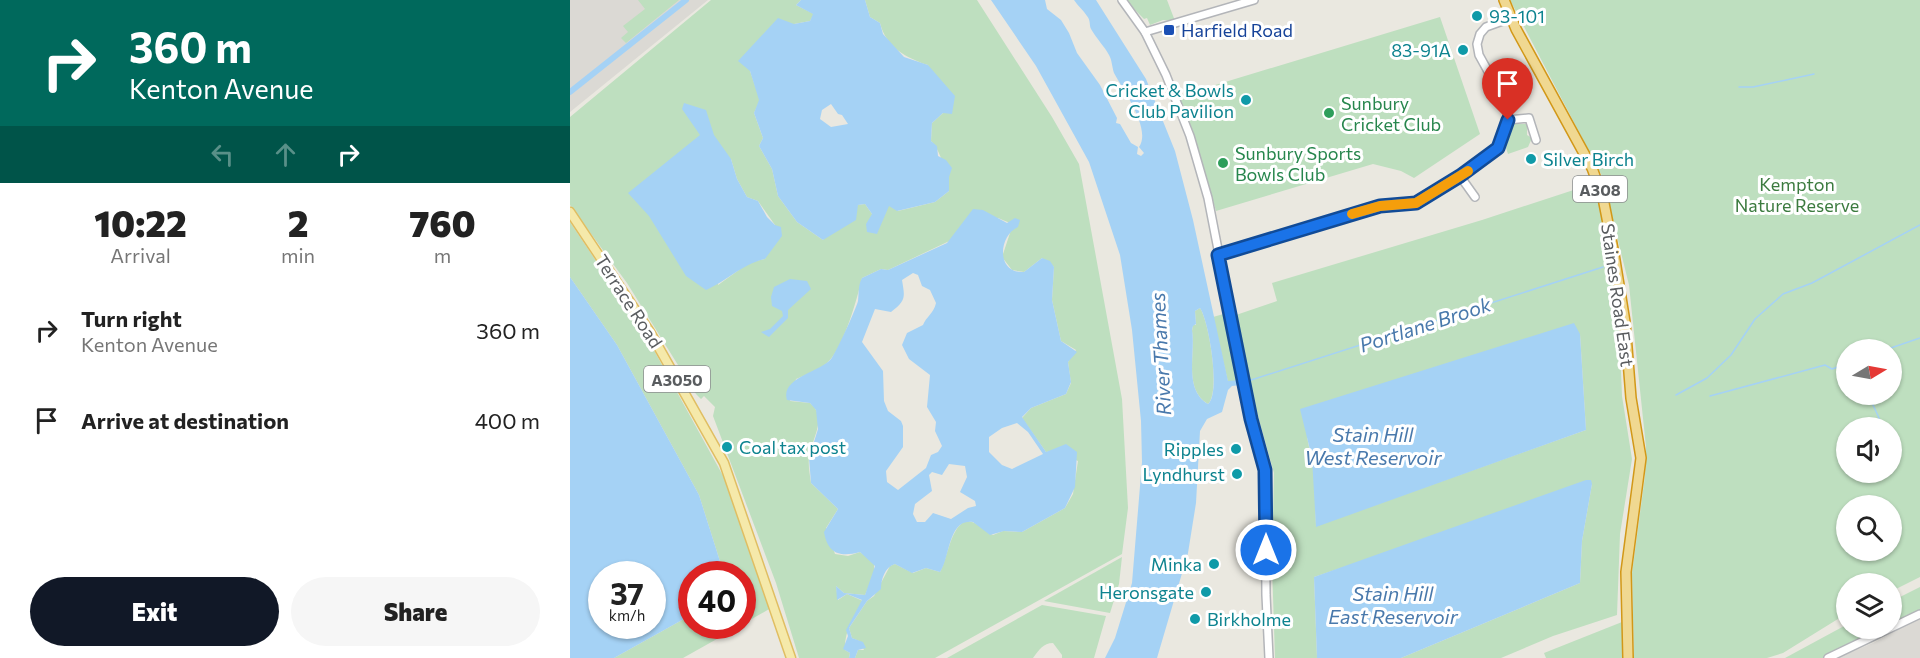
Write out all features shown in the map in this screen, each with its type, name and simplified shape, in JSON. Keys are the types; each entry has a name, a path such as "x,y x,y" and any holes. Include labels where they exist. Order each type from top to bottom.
{"highway":[{"name":"Staines Road East","path":"1504,0 1511,18 1586,154 1598,182 1619,278 1631,398 1641,458 1626,572 1628,658"}],"main road":[{"name":"Terrace Road","path":"570,212 650,332 724,463 791,658"}],"street":[{"path":"1122,0 1145,32 1166,75 1190,136 1208,198 1251,419 1265,470 1269,658"},
{"path":"1145,32 1254,0"},
{"path":"1218,255 1380,206 1416,203 1460,176 1498,148 1508,120 1504,102 1479,55 1477,44 1479,34 1486,27 1511,18"},
{"path":"1508,120 1529,118 1536,140"},
{"path":"1460,176 1475,197"},
{"path":"1828,658 1920,614"}],"shaded area":[{"path":"570,0 708,0 570,112"},
{"path":"1920,618 1920,658 1837,658 1881,639 1902,639 1902,628"}],"green space":[{"path":"638,0 679,0 626,43 621,38 628,32 623,26 645,9"},
{"path":"711,0 801,0 796,5 814,14 810,21 794,24 750,71 760,100 754,113 763,138 759,146 772,169 778,196 797,222 823,240 858,205 865,204 872,214 889,205 898,211 935,202 949,191 938,150 931,141 932,123 943,113 928,65 912,59 892,45 880,23 870,17 865,0 977,0 1052,117 1079,164 1122,399 1128,508 1122,554 935,658 855,658 858,650 864,650 859,641 852,638 849,628 867,601 874,596 890,566 895,564 913,573 926,568 940,572 955,532 965,522 975,523 993,535 1003,531 1022,532 1065,508 1073,494 1078,461 1053,451 1046,452 1022,418 1031,408 1066,394 1071,383 1068,362 1076,350 1061,341 1052,300 1054,267 1042,258 1024,272 1012,270 1002,257 1011,230 1010,223 998,218 888,270 881,269 862,278 849,322 835,354 822,367 796,379 790,401 810,403 818,416 817,430 810,451 809,470 811,483 838,509 826,528 835,554 848,556 860,552 874,563 874,574 865,595 844,593 836,586 838,600 847,594 863,601 850,624 846,637 845,650 850,653 849,658 799,658 776,583 713,416 715,407 704,396 701,399 696,394 627,283 570,205 570,117","holes":["731,159 737,179 747,197 758,201 775,225 765,259 750,262 718,285"]},
{"path":"1125,0 1167,0 1175,21 1163,20 1150,25 1147,18 1144,19"},
{"name":"Kempton Nature Reserve","path":"1510,0 1920,0 1920,577 1902,586 1902,573 1836,573 1836,620 1783,653 1767,658 1634,658 1632,573 1645,476 1646,447 1629,285 1602,176"},
{"name":"Sunbury Cricket Club","path":"1440,17 1480,134 1414,178 1401,171 1373,164 1216,211 1193,131 1179,96"},
{"path":"1512,124 1527,124 1527,135 1532,138 1528,147 1508,154 1506,148"},
{"path":"1595,183 1618,297 1622,396 1632,459 1620,534 1617,615 1553,636 1501,658 1401,658 1580,583 1582,541 1592,484 1314,577 1317,658 1275,658 1272,565 1274,473 1250,388 1236,315 1277,301 1272,283 1482,220","holes":["1580,334 1586,430 1316,526 1314,472 1307,437"]},
{"path":"570,222 645,334 727,483 754,561 720,561 699,495 617,345 570,277"},
{"path":"1200,308 1207,327 1214,373 1212,398 1208,404 1200,397 1196,389 1192,370 1192,331 1193,325 1196,325 1195,311"},
{"path":"1227,313 1240,380 1228,382 1213,317"},
{"path":"1122,557 1119,584 1110,613 1044,601"},
{"path":"756,565 771,608 756,617"},
{"path":"1920,587 1920,610 1902,620 1902,596"},
{"path":"1042,605 1106,616 1094,658 1062,658 1053,643 1050,643 1039,650 1033,658 947,658"},
{"path":"678,622 678,639 717,639 683,658 614,658 648,639 666,639 666,629"},
{"path":"1622,622 1623,658 1546,658 1544,653"},
{"path":"1836,630 1836,639 1866,639 1825,658 1785,658"}],"water":[{"path":"801,0 865,0 870,17 880,23 883,34 904,57 928,65 955,96 952,114 943,113 932,123 931,141 937,146 938,156 946,160 952,168 949,177 949,191 935,202 897,211 889,206 877,234 867,232 866,224 872,214 865,204 858,205 856,220 823,240 797,222 778,196 772,169 759,146 763,138 754,113 759,100 750,71 738,61 778,18 794,24 810,21 813,14 796,5","holes":["831,104 838,114 842,115 848,124 831,127 820,119 822,110"]},
{"name":"River Thames","path":"991,0 1045,0 1047,9 1061,20 1077,53 1100,85 1117,118 1116,123 1120,124 1131,143 1138,147 1137,154 1141,156 1144,153 1139,147 1142,130 1134,109 1114,73 1109,55 1091,29 1088,18 1074,0 1096,0 1146,79 1175,151 1193,220 1228,381 1240,380 1241,385 1232,386 1228,390 1222,412 1207,419 1200,431 1196,503 1188,553 1157,658 1105,658 1115,638 1132,583 1142,462 1141,421 1132,330 1120,255 1089,162 1036,66","holes":["1200,308 1210,341 1214,373 1212,398 1208,404 1200,397 1196,389 1192,370 1192,330 1196,324 1195,311"]},
{"path":"684,103 706,110 714,135 731,159 737,179 747,197 758,201 767,217 775,225 781,227 782,236 765,259 749,265 706,290 686,276 649,216 628,193 700,135 682,109"},
{"path":"973,209 983,210 1007,223 1015,218 1020,220 1018,227 1011,232 1004,246 1003,254 1008,267 1024,272 1042,258 1050,261 1054,267 1052,300 1061,341 1077,352 1068,362 1071,382 1066,394 1031,408 1022,417 1046,452 1066,444 1077,452 1075,487 1065,508 1022,532 1004,531 990,535 973,522 965,522 954,532 940,572 926,568 912,573 895,564 889,568 884,574 881,589 867,601 849,628 852,638 863,642 866,648 858,650 855,658 849,658 850,653 843,649 848,636 846,630 862,600 847,594 837,600 836,586 844,593 865,595 875,566 860,552 841,554 829,546 824,532 838,509 811,483 809,458 818,429 816,410 810,403 787,400 786,392 795,381 831,359 858,301 862,278 881,269 888,270 947,243","holes":["913,273 918,275 922,286 930,290 936,303 934,310 923,325 907,333 902,345 909,359 930,375 927,407 936,422 935,431 942,446 938,452 931,455 926,468 898,490 887,482 886,471 903,447 903,426 901,421 888,411 884,401 883,371 862,342 875,309 891,312 896,308 903,298 902,280","1017,423 1028,432 1043,454 1012,469 1002,465 989,452 989,437 1002,428","949,464 965,466 967,477 960,492 975,501 976,506 968,508 951,519 933,513 925,522 917,522 913,514 915,504 932,491 929,475 932,472 942,475"]},
{"path":"570,277 617,345 699,495 720,561 678,561 678,622 666,629 666,561 588,561 588,639 648,639 614,658 570,658"},
{"path":"790,279 807,281 811,289 788,310 788,318 769,337 761,332 770,329 783,316 782,311 772,306 771,297 774,287"},
{"name":"Stain Hill West Reservoir","path":"1574,323 1580,334 1586,430 1316,527 1312,458 1300,409"},
{"name":"Stain Hill East Reservoir","path":"1591,480 1592,484 1582,541 1580,583 1401,658 1317,658 1314,577"}],"waterway":[{"path":"570,92 686,0"},
{"path":"1739,87 1753,87 1814,74"},
{"name":"Portlane Brook","path":"1676,395 1707,378 1731,355 1755,319 1783,294 1812,283 1920,225"},
{"name":"Portlane Brook","path":"1248,381 1603,267"},
{"path":"1902,344 1920,338"},
{"path":"1710,396 1825,365 1832,369 1836,368"},
{"path":"1873,405 1879,417"}],"slow traffic":[{"path":"1352,214 1380,206 1416,203 1468,171"}],"place":[{"name":"93-101","path":"1477,16"},
{"name":"Harfield Road","path":"1169,30"},
{"name":"83-91A","path":"1463,50"},
{"name":"Cricket & Bowls Club Pavilion","path":"1246,100"},
{"name":"Sunbury Cricket Club","path":"1329,113"},
{"name":"Silver Birch","path":"1531,159"},
{"name":"Sunbury Sports Bowls Club","path":"1223,163"},
{"name":"Coal tax post","path":"727,447"},
{"name":"Ripples","path":"1236,449"},
{"name":"Lyndhurst","path":"1237,474"},
{"name":"Minka","path":"1214,564"},
{"name":"Heronsgate","path":"1206,592"},
{"name":"Birkholme","path":"1195,619"}],"route":[{"path":"1266,550 1267,484 1264,460 1251,419 1218,255 1380,206 1407,205 1424,200 1491,155 1503,138 1508,120"}]}
